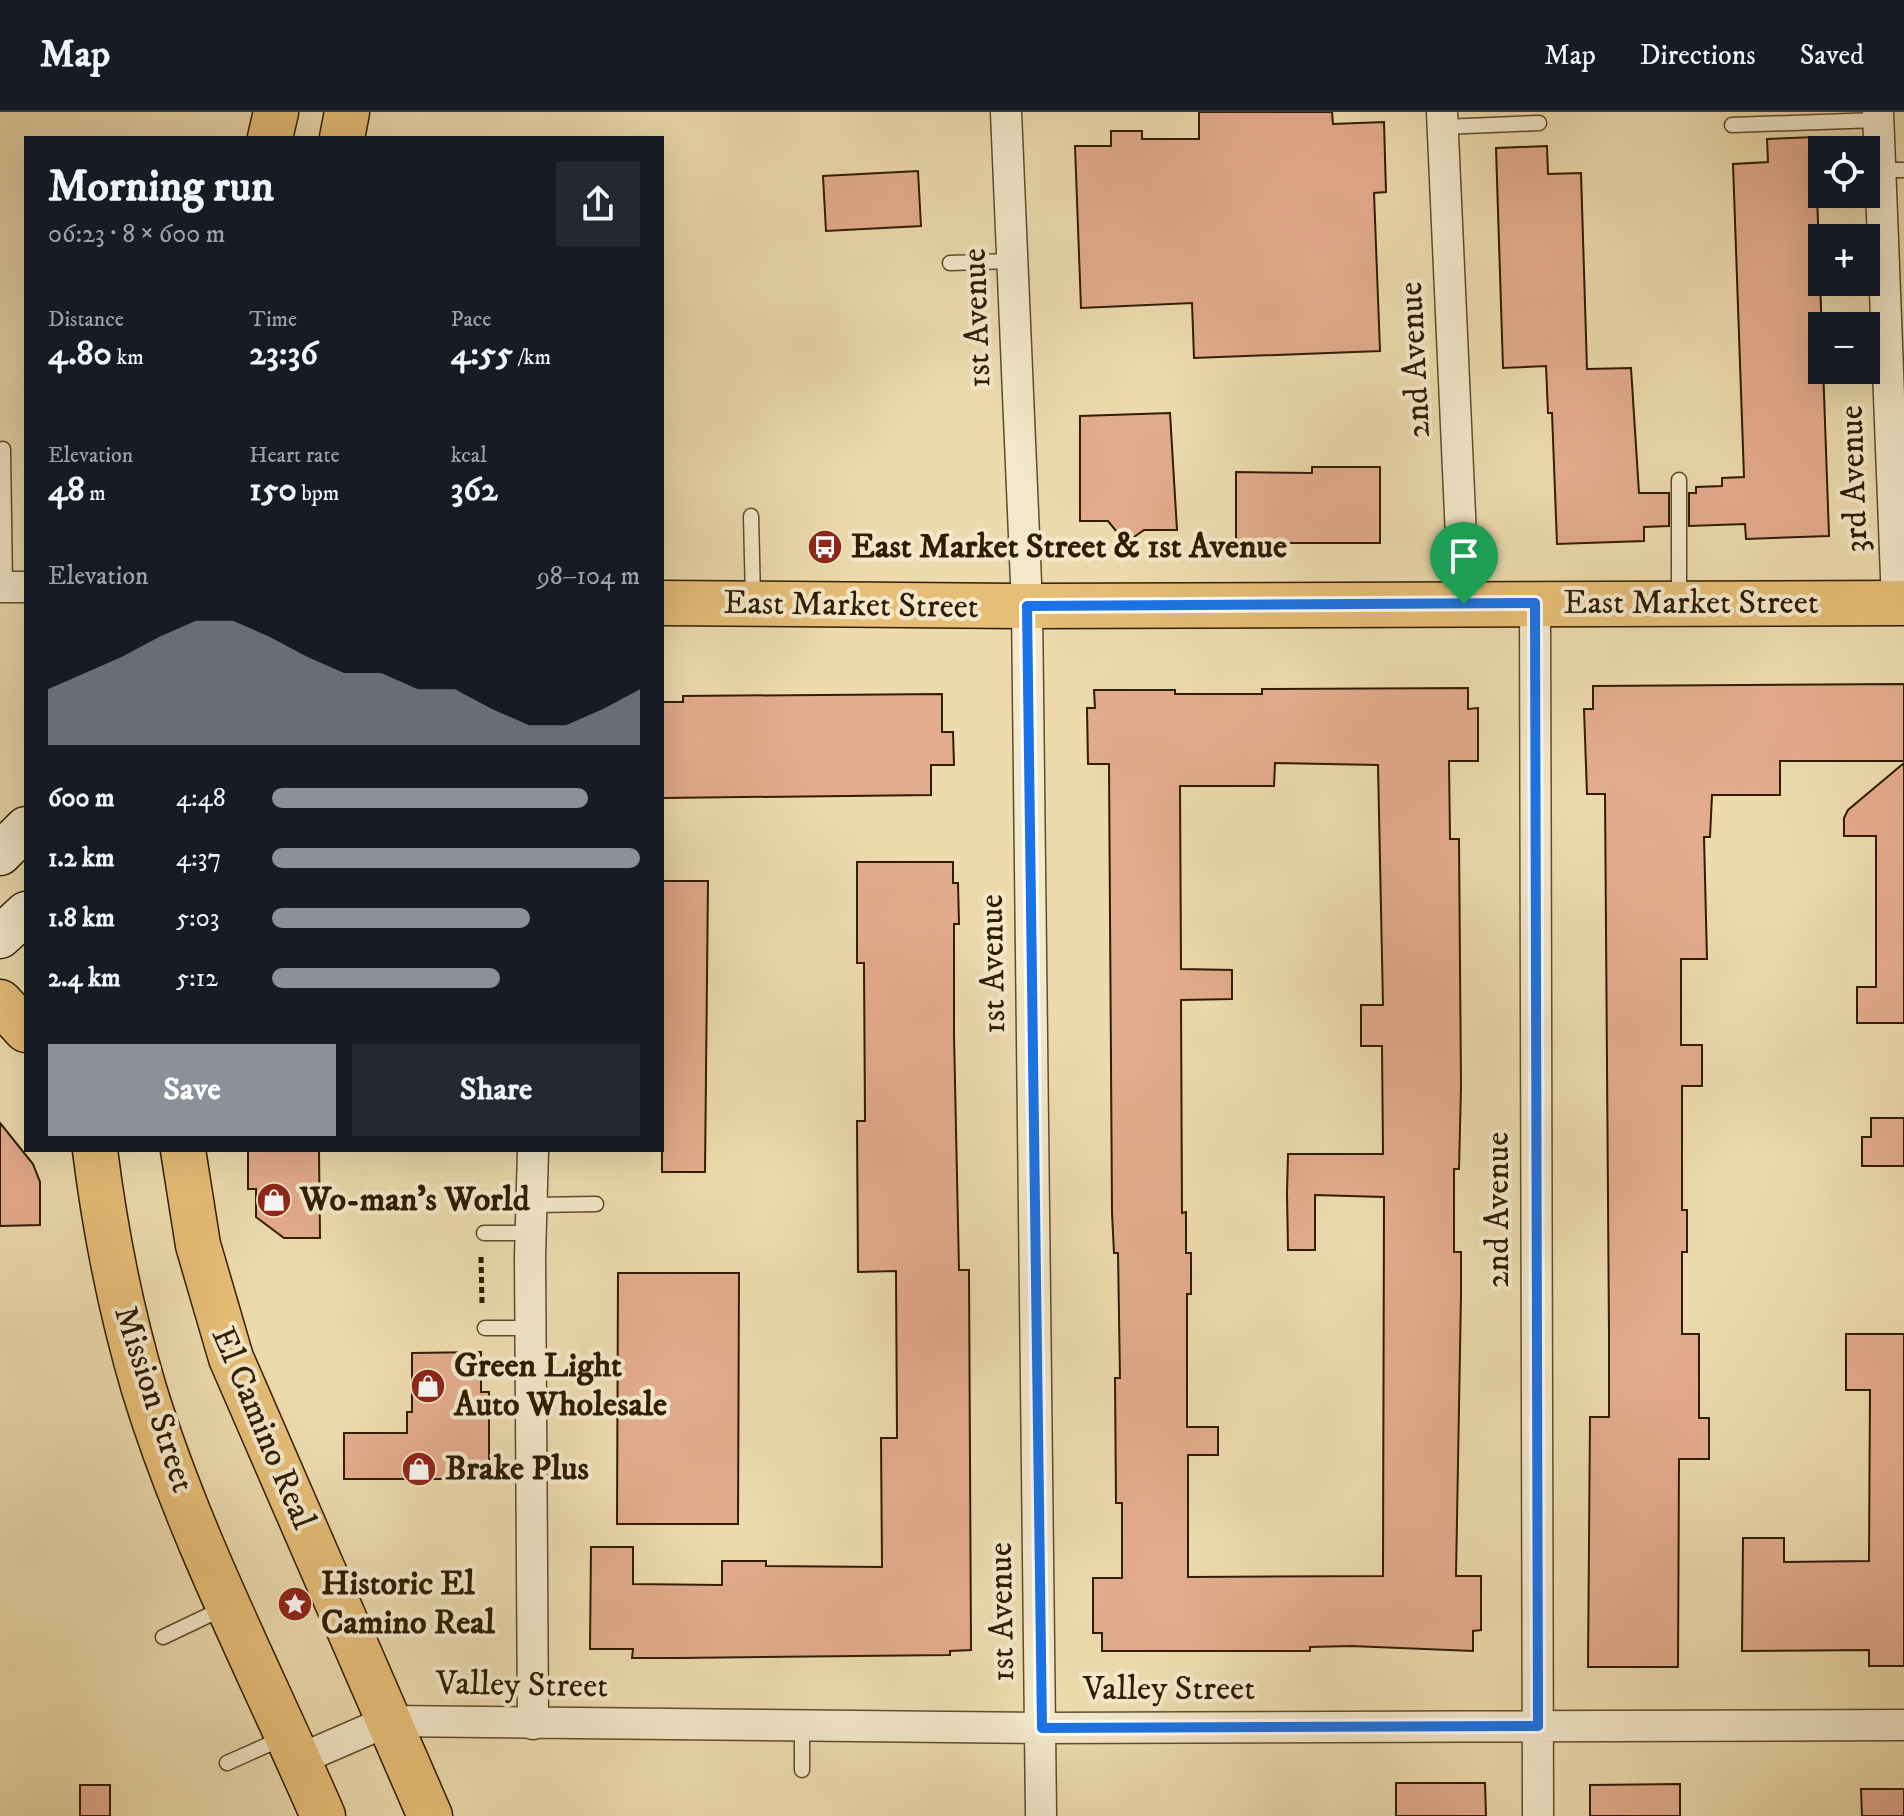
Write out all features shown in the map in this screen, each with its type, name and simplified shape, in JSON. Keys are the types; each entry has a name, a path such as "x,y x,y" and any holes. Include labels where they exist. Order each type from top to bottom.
{"main road":[{"path":"270,136 276,112"},
{"path":"342,136 347,112"},
{"name":"East Market Street","path":"664,603 1027,606 1900,603"},
{"path":"0,854 24,830"},
{"path":"0,937 24,915"},
{"path":"0,1002 24,1028"},
{"name":"Mission Street","path":"95,1152 114,1270 144,1388 170,1462 237,1622"},
{"name":"El Camino Real","path":"184,1156 198,1245 217,1319 246,1393 430,1816"},
{"path":"237,1622 323,1816"}],"street":[{"name":"1st Avenue","path":"1006,112 1027,606 1041,1816"},
{"name":"3rd Avenue","path":"1878,116 1892,170 1900,603"},
{"name":"2nd Avenue","path":"1442,120 1464,604"},
{"name":"2nd Avenue","path":"1535,603 1538,1816"},
{"path":"533,1152 533,1724"},
{"name":"Valley Street","path":"293,1748 388,1721 1042,1728 1904,1725"}],"lane":[{"path":"1732,125 1878,116"},
{"path":"1442,120 1539,123"},
{"path":"950,263 1012,261"},
{"path":"3,449 10,587"},
{"path":"1679,480 1679,603"},
{"path":"751,516 753,603"},
{"path":"482,1240 533,1219 596,1204"},
{"path":"484,1322 531,1328"},
{"path":"163,1637 237,1622"},
{"path":"802,1726 802,1770"},
{"path":"227,1763 293,1748"}],"path":[{"path":"482,1240 484,1322"}],"building":[{"path":"1199,112 1332,112 1333,124 1384,122 1386,192 1374,193 1380,351 1194,358 1192,303 1081,308 1075,146 1111,146 1111,131 1142,131 1142,139 1199,139"},
{"path":"1808,137 1808,208 1817,208 1818,224 1808,224 1808,296 1821,296 1821,312 1808,312 1808,384 1824,384 1829,536 1746,539 1745,524 1689,526 1689,493 1696,493 1696,487 1722,486 1722,478 1744,477 1733,164 1768,162 1767,139"},
{"path":"1547,146 1548,174 1581,173 1587,369 1631,368 1639,493 1669,493 1669,526 1644,527 1644,541 1557,544 1552,413 1548,413 1546,366 1503,368 1496,148"},
{"path":"918,171 921,226 826,231 823,176"},
{"path":"1170,413 1177,530 1144,530 1134,537 1121,537 1108,521 1080,521 1080,416"},
{"path":"1312,467 1380,467 1380,543 1236,543 1236,472 1312,473"},
{"path":"1904,684 1904,761 1780,761 1780,795 1712,795 1710,837 1704,837 1707,959 1681,959 1681,1045 1702,1045 1702,1086 1682,1086 1682,1210 1687,1210 1687,1252 1682,1252 1682,1334 1699,1334 1699,1418 1709,1418 1709,1459 1679,1459 1678,1667 1588,1667 1590,1417 1609,1417 1609,1334 1605,794 1587,794 1584,709 1593,709 1593,686"},
{"path":"1468,688 1468,709 1478,708 1478,761 1449,761 1450,839 1459,839 1461,1087 1459,1169 1454,1169 1454,1252 1461,1252 1461,1294 1456,1576 1481,1576 1481,1630 1473,1631 1473,1651 1351,1646 1310,1647 1310,1651 1102,1651 1102,1633 1093,1633 1093,1578 1122,1578 1122,1503 1116,1503 1115,1378 1120,1378 1118,1253 1114,1253 1112,1213 1109,764 1088,764 1087,708 1095,708 1094,690 1262,694 1262,689","holes":["1275,763 1378,765 1383,1005 1361,1005 1361,1046 1382,1046 1383,1154 1288,1154 1287,1193 1288,1250 1315,1250 1315,1195 1384,1197 1383,1576 1188,1577 1188,1455 1218,1455 1218,1427 1187,1427 1187,1294 1191,1294 1191,1253 1186,1253 1186,1212 1182,1213 1181,1000 1232,999 1232,970 1181,969 1180,786 1274,786"]},
{"path":"942,694 942,732 953,732 954,765 931,765 931,795 664,798 664,702 683,702 683,696"},
{"path":"1904,763 1904,1023 1857,1023 1857,987 1876,987 1876,836 1844,836 1844,818 1848,810"},
{"path":"857,862 953,862 953,883 958,883 959,924 954,924 954,1035 959,1270 969,1270 971,1650 950,1651 950,1655 632,1658 633,1649 590,1649 591,1547 633,1547 633,1584 722,1585 722,1561 766,1561 766,1566 882,1567 881,1438 897,1438 896,1271 858,1272 857,1121 865,1121 864,963 857,963"},
{"path":"664,881 708,881 705,1172 662,1172"},
{"path":"1871,1118 1904,1118 1904,1166 1862,1166 1862,1137 1871,1137"},
{"path":"0,1123 33,1164 40,1182 40,1225 0,1226"},
{"path":"248,1152 319,1152 320,1238 284,1238 256,1217 256,1189 248,1189"},
{"path":"618,1273 739,1273 738,1524 617,1524"},
{"path":"1846,1334 1904,1334 1904,1666 1869,1666 1869,1650 1742,1651 1743,1538 1784,1538 1784,1562 1869,1561 1870,1390 1846,1390"},
{"path":"481,1352 481,1392 489,1392 489,1479 344,1479 344,1433 407,1433 407,1412 412,1412 412,1353"},
{"path":"1396,1783 1485,1783 1486,1816 1396,1816"},
{"path":"1680,1784 1680,1816 1590,1816 1590,1785"},
{"path":"80,1785 110,1785 110,1816 80,1816"},
{"path":"1861,1789 1904,1789 1904,1816 1862,1816"}],"place":[{"name":"East Market Street & 1st Avenue","path":"825,547"},
{"name":"Wo-man's World","path":"274,1200"},
{"name":"Green Light Auto Wholesale","path":"428,1386"},
{"name":"Brake Plus","path":"419,1469"},
{"name":"Historic El Camino Real","path":"295,1604"}],"route":[{"path":"1535,603 1538,1726 1042,1728 1027,606 1464,604 1535,603"}]}
